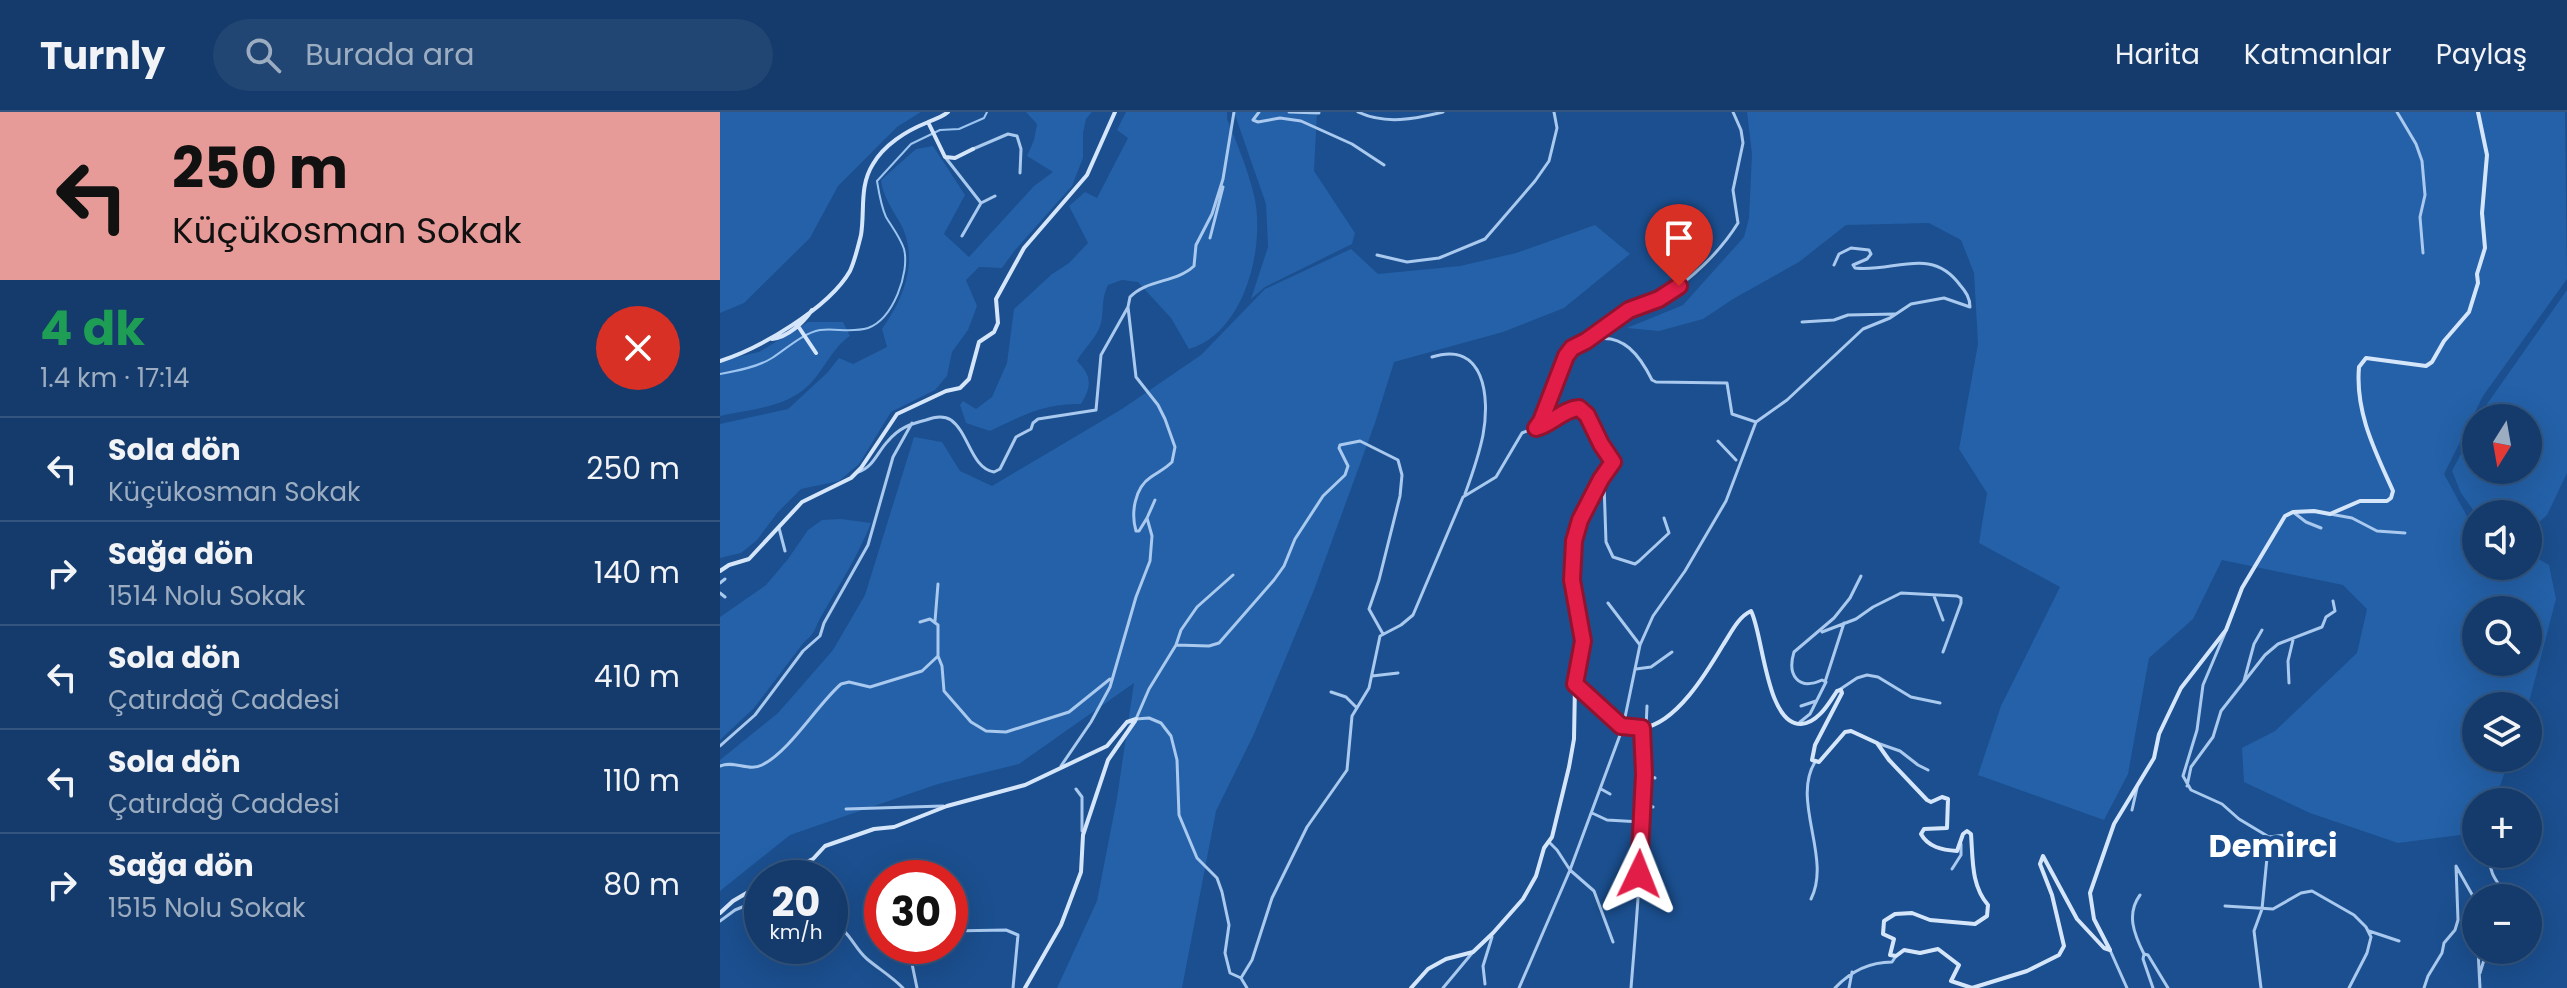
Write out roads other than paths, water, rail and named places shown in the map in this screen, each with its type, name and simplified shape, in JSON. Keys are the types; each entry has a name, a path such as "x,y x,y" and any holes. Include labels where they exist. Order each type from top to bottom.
{"street":[{"path":"720,361 754,349 770,339 839,285 850,270 858,248 865,179 873,163 903,134 948,112"},
{"path":"856,473 897,414 946,391 960,388 969,379 979,342 994,332 998,323 996,299 1024,248 1087,175 1115,112"},
{"path":"1210,238 1221,201 1234,112"},
{"path":"1259,112 1253,120 1285,118 1301,121 1352,144 1384,165"},
{"path":"1289,112 1319,113"},
{"path":"1358,112 1370,117 1410,120 1443,112"},
{"path":"1377,255 1397,261 1439,258 1485,239 1549,161 1558,122 1554,112"},
{"path":"1536,428 1572,348 1629,310 1659,299 1679,286 1707,262 1734,231 1738,223 1733,190 1743,143 1733,112"},
{"path":"2397,112 2422,161 2425,195 2420,217 2423,253"},
{"path":"2330,514 2360,501 2387,501 2393,491 2367,433 2359,390 2361,362 2366,358 2376,358 2426,366 2464,320 2474,299 2485,238 2482,204 2487,155 2478,112"},
{"path":"928,122 945,157 981,203"},
{"path":"945,157 955,158 1008,134 1017,136 1021,149 1020,173"},
{"path":"1155,500 1147,518 1136,531 1134,514 1140,489 1150,477 1170,465 1175,456 1175,447 1158,405 1136,377 1128,307 1130,297 1136,291 1176,278 1194,266 1196,245 1212,214 1223,179"},
{"path":"962,236 981,203 995,196"},
{"path":"1519,988 1570,870 1623,727 1640,645 1653,616 1685,571 1726,501 1756,422 1797,392 1858,333 1911,304 1940,298 1969,308 1970,302 1954,277 1928,264 1909,262 1855,268 1853,265 1871,254 1869,250 1855,248 1839,254 1834,265"},
{"path":"770,339 777,339 800,328 814,307"},
{"path":"720,571 749,559 802,502 866,470 887,441 904,426 935,417 950,420 962,433 980,466 994,472 1000,469 1016,437 1031,429 1038,419 1096,410 1101,355 1128,307"},
{"path":"1802,322 1834,320 1848,315 1895,314"},
{"path":"800,328 816,353"},
{"path":"1586,341 1604,337 1627,345 1656,382 1727,383 1732,414 1756,422"},
{"path":"1241,978 1258,944 1272,898 1307,827 1347,770 1352,716 1369,688 1378,642 1383,634 1413,615 1463,497 1483,435 1486,393 1476,368 1469,360 1449,354 1432,357"},
{"path":"1463,497 1496,477 1522,433 1550,422 1569,409 1584,410 1613,462 1604,483 1606,542 1613,557 1635,564 1639,561 1669,533 1664,518"},
{"path":"720,746 755,715 803,651 820,636 824,623 868,545 893,457 912,423"},
{"path":"1176,645 1209,646 1219,643 1274,580 1284,566 1295,539 1323,496 1345,475 1348,466 1340,445 1360,441 1398,460 1402,475 1396,514 1369,609 1383,634"},
{"path":"1718,441 1736,460"},
{"path":"1443,988 1523,899 1536,876 1560,808 1574,739 1575,684 1583,641 1572,580 1574,541 1580,520 1598,484 1610,469"},
{"path":"2285,835 2269,837 2239,819 2222,804 2196,794 2187,786 2183,771 2195,735 2202,690 2235,603 2254,565 2285,516 2293,512 2314,511 2352,518 2377,531 2405,533"},
{"path":"2293,512 2321,528"},
{"path":"1059,770 1110,687 1110,679 1150,561 1152,536 1147,518"},
{"path":"779,525 785,551"},
{"path":"1083,835 1108,760 1136,719 1181,630 1197,607 1233,575"},
{"path":"1825,682 1803,685 1796,680 1794,652 1818,634 1850,598 1861,576"},
{"path":"720,583 725,579"},
{"path":"938,584 935,621 940,630 938,656 947,696 977,727 995,733 1038,724 1069,712 1110,679"},
{"path":"720,593 725,597"},
{"path":"1818,634 1856,619 1901,593 1961,598 1943,652"},
{"path":"1934,596 1943,620"},
{"path":"2187,786 2191,767 2213,737 2221,711 2244,681 2272,647 2322,627 2326,617 2335,611 2333,601"},
{"path":"1608,603 1640,645"},
{"path":"1575,684 1623,727 1644,728 1665,719 1688,695 1740,619 1751,611 1777,704 1785,717 1797,724 1816,717 1839,690 1867,675 1878,677 1911,697 1940,703"},
{"path":"920,622 925,619 935,621"},
{"path":"1797,724 1810,714 1825,682 1844,623"},
{"path":"2127,988 2094,919 2090,893 2096,870 2117,817 2154,758 2159,734 2181,688 2226,630"},
{"path":"2244,681 2254,644 2262,630"},
{"path":"2289,683 2288,661 2293,640"},
{"path":"1636,669 1651,667 1672,652"},
{"path":"720,766 733,763 754,767 765,763 783,748 841,684 849,682 870,687 922,671 938,656"},
{"path":"1372,676 1398,673"},
{"path":"1811,899 1818,886 1813,825 1805,787 1815,762 1812,754 1842,696 1839,690"},
{"path":"1331,692 1346,697 1357,708"},
{"path":"1801,706 1816,701"},
{"path":"1631,988 1647,706"},
{"path":"811,860 825,846 874,829 894,827 947,806 1025,785 1107,746 1127,722 1149,718 1161,723 1171,736 1177,760 1179,815 1197,858 1220,883 1229,925 1226,965 1247,988"},
{"path":"1815,762 1819,762 1845,732 1851,731 1900,751 1928,770"},
{"path":"1877,743 1927,800 1948,799 1949,825 1944,829 1921,831 1925,842 1953,851 1957,851 1961,844"},
{"path":"1644,774 1655,778"},
{"path":"2132,810 2138,784"},
{"path":"1025,988 1061,925 1081,872 1082,797 1076,789"},
{"path":"1601,789 1610,794"},
{"path":"1642,803 1653,807"},
{"path":"846,809 947,806"},
{"path":"1592,813 1607,820 1641,822"},
{"path":"1896,956 1890,952 1894,939 1883,934 1881,927 1895,914 1912,913 1930,920 1975,924 1987,916 1988,905 1980,895 1974,876 1970,832 1963,834 1961,855 1952,869"},
{"path":"2261,988 2254,936 2262,909 2269,837"},
{"path":"1549,842 1570,870 1587,882 1597,895 1613,942"},
{"path":"1835,988 1852,972 1881,961 1892,962 1904,950 1920,953 1938,949 1959,965 1951,981 1972,988 2027,971 2059,955 2064,946 2052,895 2040,864 2043,856 2077,919 2104,948 2110,950"},
{"path":"2424,988 2458,920 2456,866 2466,884"},
{"path":"2225,906 2273,909 2301,893 2312,891 2359,918 2369,931 2399,941"},
{"path":"720,913 744,895"},
{"path":"2140,895 2133,903 2131,914 2153,988"},
{"path":"720,921 744,906"},
{"path":"968,931 1006,930 1018,935 1020,940 1013,988"},
{"path":"2349,988 2369,948 2369,931"},
{"path":"1485,984 1483,966 1493,933"},
{"path":"848,937 867,959 903,988"},
{"path":"1411,988 1428,969 1446,959 1473,952"},
{"path":"2144,954 2148,955 2168,988"},
{"path":"912,964 917,988"},
{"path":"2479,964 2480,988"},
{"path":"2480,976 2483,964"},
{"path":"1849,988 1852,972"}],"waterway":[{"path":"720,374 766,361 814,332 856,330 877,323 898,294 905,259 904,249 884,213 877,181 911,144 940,130 959,129 984,118 987,112"}],"district":[{"name":"Demirci","path":"2273,845"}]}
